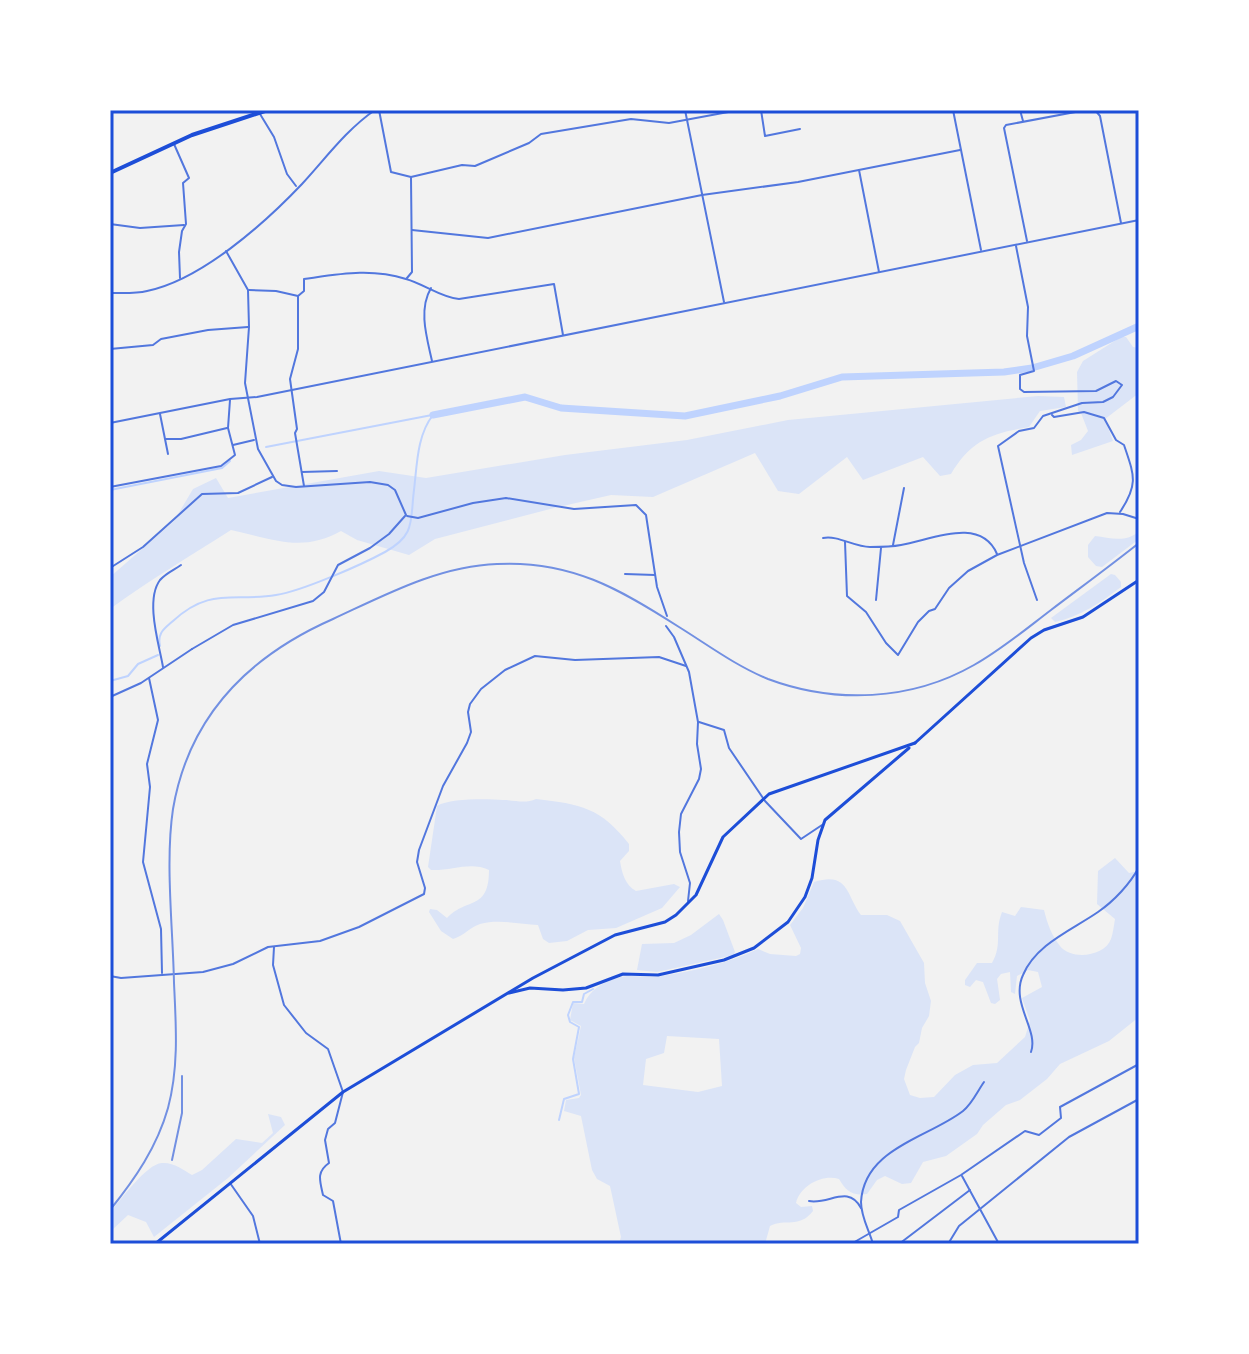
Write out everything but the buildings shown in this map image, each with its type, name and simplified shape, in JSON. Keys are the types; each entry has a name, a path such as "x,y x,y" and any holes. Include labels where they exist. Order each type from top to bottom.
{"highway":[{"path":"110,173 173,144 268,110"}],"main road":[{"path":"499,996 530,988 586,988 623,974 658,975 724,960 754,948 788,922 805,897 812,878 822,825 845,802 1031,638 1044,630 1083,617 1139,580"},
{"path":"155,1244 343,1092 499,996 615,935 665,922 687,906 696,895 723,837 763,798 782,787 915,743"}],"street":[{"path":"110,293 147,291 180,279 226,251 298,188 341,138 377,110 391,172 411,177 462,165 475,166 529,143 541,134 631,119 659,123 687,121 739,110"},
{"path":"685,110 725,303"},
{"path":"761,110 765,136 800,129"},
{"path":"954,110 981,251"},
{"path":"1020,110 1023,121"},
{"path":"1027,242 1004,128 1023,121 1086,110"},
{"path":"1095,110 1100,116 1121,223"},
{"path":"259,113 274,137 287,174 298,188"},
{"path":"173,144 189,178 183,183 186,224 179,252 180,279"},
{"path":"412,230 488,238 702,195 798,182 960,150"},
{"path":"859,169 879,272"},
{"path":"406,279 412,272 411,177"},
{"path":"110,423 1139,220"},
{"path":"110,224 140,228 186,224"},
{"path":"1016,244 1028,307 1027,336 1033,369 1031,373 1020,375 1021,391 1084,392 1096,391 1116,381 1122,385 1113,397 1103,402 1082,403 1043,416 1034,428 1019,431 998,446 1020,546 1037,600"},
{"path":"226,251 248,290 247,398 255,439 273,476 282,485 370,482 388,485 395,490 406,515"},
{"path":"298,296 304,291 304,279 372,271 432,287 447,298 459,299 554,284 563,335"},
{"path":"432,287 426,296 424,324 432,361"},
{"path":"248,290 298,296"},
{"path":"298,296 298,349 291,372 304,486"},
{"path":"110,349 153,345 161,339 208,330 249,327"},
{"path":"110,487 221,466 235,455 228,428 230,399"},
{"path":"160,412 168,454"},
{"path":"1051,414 1054,417 1084,412 1104,418 1116,440 1124,445 1135,478 1133,494 1119,514"},
{"path":"166,439 181,439 228,428"},
{"path":"232,445 255,439"},
{"path":"300,472 337,471"},
{"path":"110,568 143,547 202,494 238,493 273,476"},
{"path":"892,546 904,488"},
{"path":"406,515 418,518 473,503 506,498 574,509 636,505 646,515 658,592 667,609 667,616"},
{"path":"845,542 847,596 873,620 886,643 898,655 918,622 936,608 956,581 997,555 1107,513 1139,519"},
{"path":"110,697 149,678 233,625 313,601 324,592 342,562 370,548 389,534 406,515"},
{"path":"823,538 830,537 861,547 881,547 945,533 964,533 986,541 997,555"},
{"path":"876,600 881,547"},
{"path":"163,668 156,637 154,596 163,577 181,565"},
{"path":"625,574 655,575"},
{"path":"666,626 686,666 698,722 701,769 697,783 685,802 679,832 680,852 690,883 687,906"},
{"path":"110,976 197,973 223,968 274,946 320,941 359,927 424,894 417,855 443,786 471,732 470,704 481,689 505,670 535,656 575,660 659,657 686,666"},
{"path":"149,678 158,720 147,764 150,787 143,862 161,929 163,974"},
{"path":"698,722 724,730 729,748 763,798 801,839 822,825"},
{"path":"1031,1052 1033,1043 1019,995 1021,977 1054,940 1108,904 1139,867"},
{"path":"274,946 273,965 284,1005 306,1033 328,1049 343,1092 335,1123 328,1129 325,1140 329,1163 322,1168 319,1177 323,1195 333,1201 341,1244"},
{"path":"851,1244 898,1217 899,1210 961,1175 1025,1131 1039,1135 1061,1118 1060,1107 1139,1064"},
{"path":"862,1209 869,1178 891,1152 965,1109 984,1082"},
{"path":"948,1244 959,1226 1069,1137 1139,1099"},
{"path":"961,1175 999,1244"},
{"path":"230,1182 253,1216 260,1244"},
{"path":"899,1244 970,1190"},
{"path":"809,1201 815,1203 832,1197 849,1196 856,1200 873,1244"}],"shaded area":[{"path":"1121,337 1126,337 1133,347 1139,348 1139,393 1105,419 1113,441 1072,455 1071,445 1081,440 1088,431 1078,411 1077,372 1083,361"},
{"path":"1038,396 1064,397 1066,407 1040,411 1029,427 984,440 966,453 951,474 940,476 923,457 863,480 847,457 799,494 778,491 755,453 653,497 611,495 554,508 435,539 409,555 357,540 341,531 327,538 300,543 231,530 110,609 110,577 174,521 193,489 216,478 228,498 379,471 426,478 565,455 687,440 788,420"},
{"path":"1139,531 1139,539 1102,567 1096,566 1088,557 1088,545 1095,536 1124,538"},
{"path":"1111,574 1121,582 1121,587 1113,593 1073,616 1055,622 1051,618"},
{"path":"536,799 578,806 609,822 629,844 629,851 620,861 627,882 636,891 674,884 680,887 662,908 616,928 588,930 567,941 549,943 543,939 538,925 502,922 480,924 453,939 441,931 430,909 447,918 476,902 485,892 489,870 475,866 438,870 428,867 437,806 469,800 524,802"},
{"path":"1115,858 1129,873 1139,871 1139,1017 1109,1041 1060,1064 1047,1079 1020,1100 1006,1105 977,1134 946,1156 923,1162 911,1183 902,1184 885,1176 877,1180 867,1194 857,1194 844,1187 839,1179 826,1178 813,1183 802,1191 796,1203 801,1207 812,1206 813,1211 797,1222 770,1226 765,1244 619,1244 621,1237 610,1186 597,1179 592,1170 581,1116 564,1111 566,1100 581,1095 574,1058 581,1026 570,1020 573,1003 584,1004 597,988 622,977 655,977 686,972 758,949 770,954 796,956 801,948 790,925 803,908 814,882 834,880 845,887 861,915 887,915 900,921 924,963 925,983 931,1001 929,1016 904,1079 910,1095 934,1097 955,1075 973,1065 997,1063 1025,1037 1030,1021 1022,998 1042,987 1038,972 1028,970 1017,976 1015,994 1011,992 1010,972 1001,974 997,979 1000,1000 995,1004 991,1003 983,982 976,980 970,987 965,985 977,963 992,963 997,950 1002,912 1015,916 1021,907 1044,910 1052,934 1065,951 1080,955 1095,953 1108,945 1115,919 1097,904 1098,871","holes":["667,1036 719,1039 722,1086 698,1092 643,1085 646,1059 664,1053"]},
{"path":"719,914 734,955 657,972 637,970 642,944 674,943 691,935"},
{"path":"268,1114 281,1117 285,1125 228,1178 154,1237 146,1222 128,1215 110,1232 110,1212 149,1169 166,1163 192,1175 202,1170 236,1139 262,1143 273,1133"}],"waterway":[{"path":"433,415 525,397 561,408 685,416 780,396 842,377 1004,372 1032,368 1073,356 1139,326"},
{"path":"266,447 432,415"},
{"path":"160,646 160,634 164,629 186,610 199,604 222,598 287,593 347,570 395,546 410,526 419,451 433,415"},
{"path":"110,490 222,468 230,461"},
{"path":"110,681 128,676 138,664 158,655"},
{"path":"559,1120 564,1099 579,1094 573,1059 579,1027 570,1022 568,1015 573,1002 582,1002 584,994 593,989"}],"railway":[{"path":"110,1210 151,1149 171,1093 176,1030 170,851 173,809 181,775 209,717 228,693 275,651 333,619 433,576 475,566 523,564 571,572 615,589 733,662 768,679 794,687 846,695 899,692 950,677 984,659 1139,543"},
{"path":"172,1160 182,1113 182,1076"}]}
